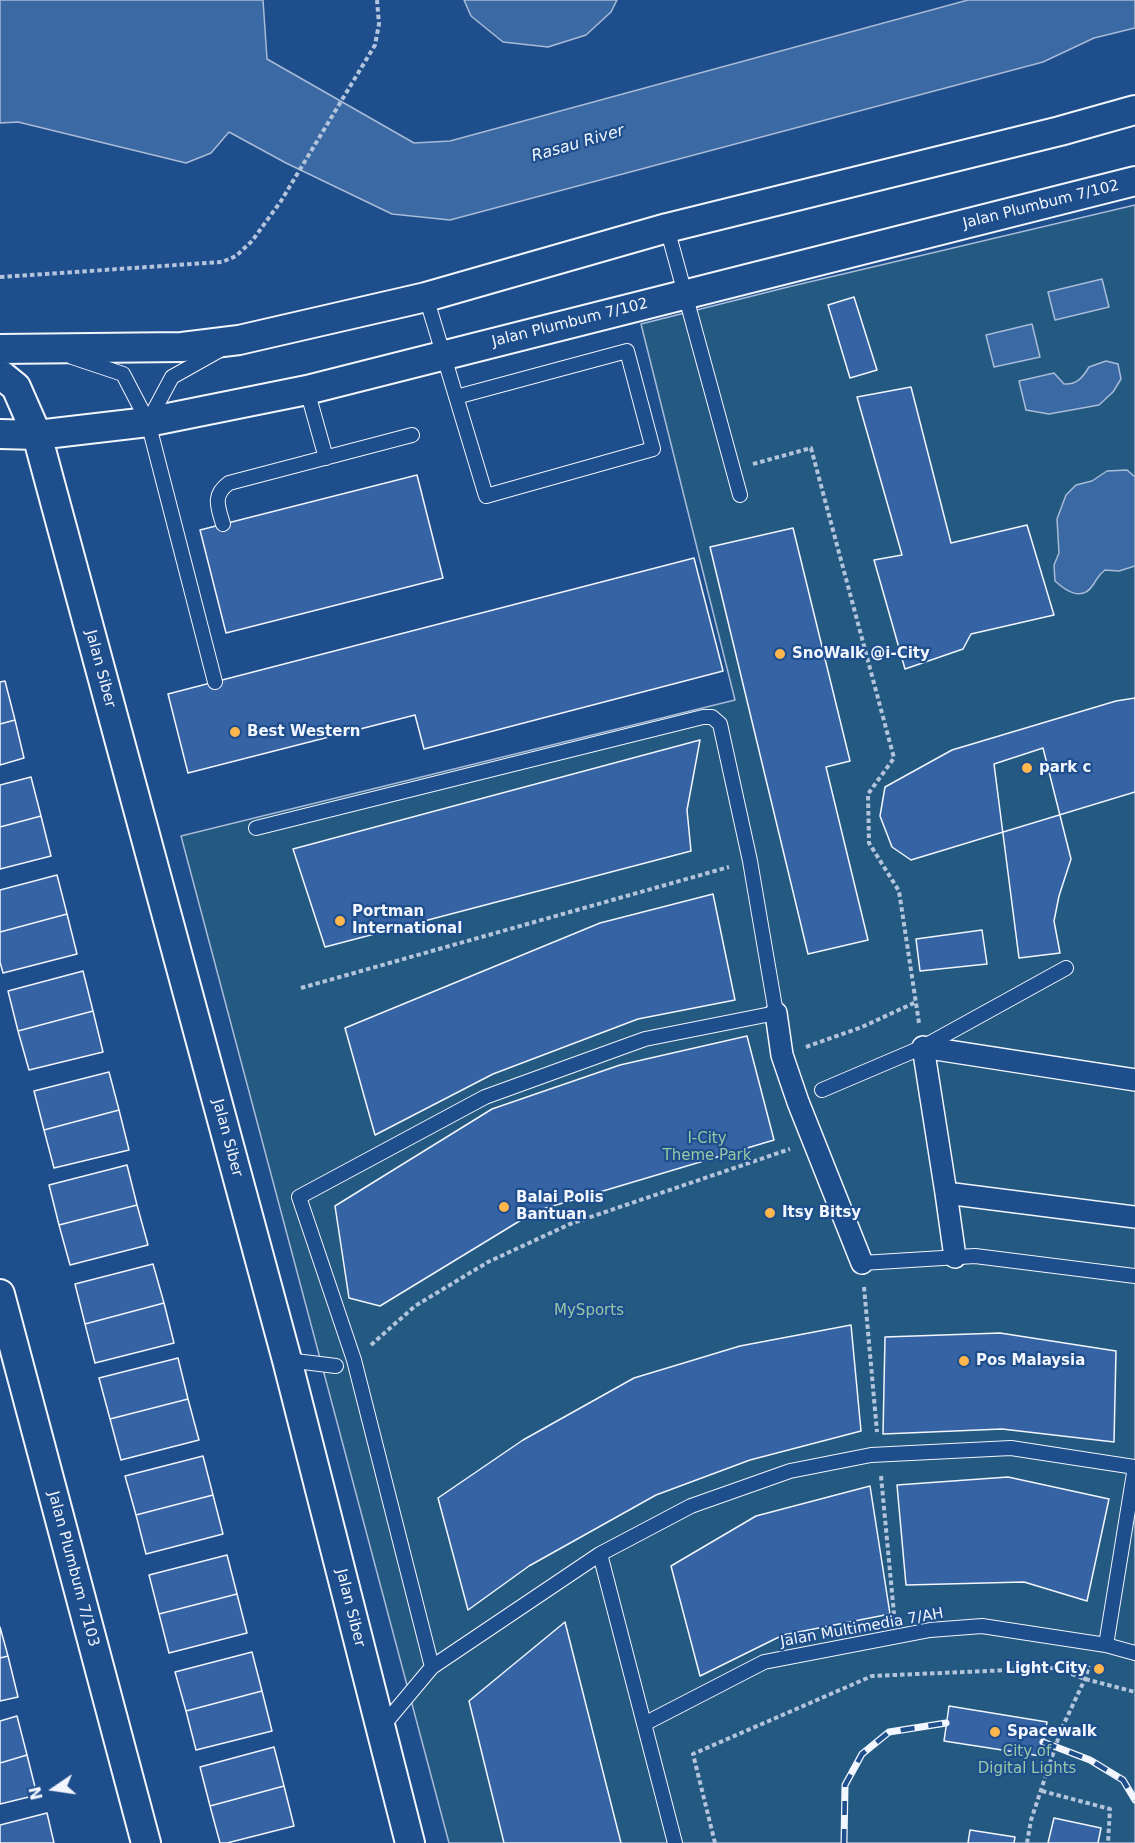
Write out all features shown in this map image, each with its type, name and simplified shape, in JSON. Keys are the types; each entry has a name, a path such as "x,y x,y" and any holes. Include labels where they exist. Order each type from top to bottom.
{"street":[{"path":"0,348 51,350 182,347 239,340 426,297 667,228 1060,131 1135,110"},
{"name":"Jalan Plumbum 7/102","path":"0,434 37,435 148,422 307,390 1135,182"},
{"name":"Jalan Siber","path":"0,374 16,387 37,435 287,1360 410,1843"},
{"path":"776,1013 782,1055 862,1263"},
{"path":"955,1257 923,1047 1135,1080"},
{"path":"946,1193 1135,1216"},
{"name":"Jalan Plumbum 7/103","path":"0,1294 146,1843"}],"lane":[{"path":"667,228 740,495"},
{"path":"426,297 443,355 486,496 653,449 627,351 456,397"},
{"path":"148,422 172,377 239,340"},
{"path":"51,350 123,374 148,422 215,682"},
{"path":"307,390 326,458"},
{"path":"223,524 217,502 220,489 229,483 412,435"},
{"path":"256,828 703,717 712,717 720,724 750,861 776,1013 645,1039 485,1097 298,1197 354,1360 432,1667"},
{"path":"822,1090 923,1047 1066,968"},
{"path":"862,1263 975,1256 1135,1276"},
{"path":"287,1360 336,1366"},
{"path":"380,1728 432,1667 600,1554 691,1506 790,1471 871,1455 1011,1448 1135,1467 1106,1645"},
{"path":"600,1554 675,1843"},
{"name":"Jalan Multimedia 7/AH","path":"644,1724 764,1662 930,1630 982,1626 1106,1645 1135,1653"}],"path":[{"path":"0,277 222,262 236,256 252,241 294,179 375,45 379,24 377,0"},
{"path":"733,470 811,448 894,758 868,794 869,843 899,891 923,1047"},
{"path":"301,988 750,861"},
{"path":"782,1055 862,1028 916,1002"},
{"path":"354,1360 415,1306 489,1262 570,1224 813,1140"},
{"path":"715,1843 693,1754 872,1676 1055,1668 1085,1679 1135,1692"},
{"path":"1027,1843 1031,1820 1061,1730 1085,1679"},
{"path":"1042,1791 1110,1809 1108,1843"}],"green space":[{"name":"I-City Theme Park","path":"1135,205 1135,1843 449,1843 181,836 735,700 641,324"}],"water":[{"name":"Rasau River","path":"0,0 263,0 267,59 414,143 450,141 968,0 1135,0 1135,28 1094,38 1043,62 450,220 392,214 286,163 229,132 211,153 186,163 18,122 0,123"},
{"path":"464,0 617,0 611,12 586,35 548,47 503,42 471,16"},
{"path":"1102,279 1109,307 1055,320 1048,292"},
{"path":"1032,324 1040,357 994,367 986,335"},
{"path":"1106,361 1118,364 1121,379 1113,392 1099,405 1049,414 1026,410 1019,381 1054,373 1064,384 1073,383 1082,377 1089,367"},
{"path":"1127,470 1135,477 1135,566 1119,571 1105,570 1084,593 1069,591 1055,581 1054,565 1059,553 1057,519 1066,495 1076,485 1092,481 1107,471"}],"building":[{"path":"854,297 877,370 850,378 828,305"},
{"path":"911,387 951,543 1027,525 1054,615 971,634 963,649 905,669 874,560 902,555 857,397"},
{"path":"417,475 443,578 226,633 200,530"},
{"name":"SnoWalk @i-City","path":"793,528 850,761 826,767 868,940 808,954 710,547"},
{"path":"694,558 723,671 424,749 415,715 188,773 168,694"},
{"path":"5,681 15,720 0,724 0,682"},
{"name":"park c","path":"1135,698 1135,792 911,860 892,847 880,816 885,787 952,750 1116,701"},
{"path":"15,720 24,758 0,765 0,724"},
{"path":"700,740 687,810 691,851 325,947 293,849"},
{"path":"1043,748 1071,859 1054,921 1060,953 1019,958 994,764"},
{"path":"31,777 41,816 0,827 0,785"},
{"path":"41,816 51,856 0,869 0,827"},
{"path":"57,875 67,914 0,932 0,890"},
{"path":"713,894 735,1000 638,1019 493,1074 375,1135 345,1028 600,923"},
{"path":"67,914 77,954 3,973 0,962 0,932"},
{"path":"982,930 987,964 920,971 916,939"},
{"path":"83,971 93,1011 18,1031 8,991"},
{"path":"93,1011 103,1052 29,1070 18,1031"},
{"path":"747,1036 774,1140 536,1211 380,1306 349,1298 335,1206 492,1109 620,1065"},
{"path":"109,1072 119,1110 44,1130 34,1091"},
{"path":"119,1110 129,1150 54,1168 44,1130"},
{"path":"127,1165 137,1205 59,1225 49,1185"},
{"path":"137,1205 148,1245 70,1265 59,1225"},
{"path":"153,1264 164,1303 85,1324 75,1284"},
{"path":"164,1303 174,1343 95,1363 85,1324"},
{"path":"851,1325 861,1431 750,1460 656,1495 529,1566 468,1610 438,1498 523,1440 634,1378 740,1346"},
{"path":"1000,1333 1116,1351 1114,1442 1002,1429 883,1434 885,1337"},
{"path":"178,1358 188,1399 110,1419 99,1378"},
{"path":"188,1399 199,1440 121,1460 110,1419"},
{"path":"203,1456 213,1495 136,1515 125,1476"},
{"path":"1008,1477 1109,1499 1087,1601 1024,1582 906,1585 897,1485"},
{"path":"870,1486 890,1614 783,1635 700,1676 671,1566 756,1516"},
{"path":"213,1495 223,1534 146,1554 136,1515"},
{"path":"227,1555 237,1594 159,1614 149,1575"},
{"path":"237,1594 247,1633 169,1653 159,1614"},
{"path":"565,1622 621,1843 504,1843 469,1701"},
{"path":"0,1627 8,1656 0,1658"},
{"path":"252,1652 262,1691 186,1711 175,1672"},
{"path":"8,1656 18,1697 0,1701 0,1658"},
{"path":"262,1691 272,1731 196,1750 186,1711"},
{"name":"Spacewalk","path":"949,1706 1047,1722 1041,1756 944,1741"},
{"path":"17,1716 27,1755 0,1763 0,1721"},
{"path":"274,1747 284,1786 210,1806 200,1767"},
{"path":"27,1755 37,1795 0,1804 0,1763"},
{"path":"284,1786 294,1826 220,1843 210,1806"},
{"path":"47,1813 54,1843 0,1843 0,1825"},
{"path":"1054,1818 1101,1828 1098,1843 1048,1843"},
{"path":"970,1830 1015,1837 1014,1843 968,1843"}],"railway":[{"path":"844,1843 845,1785 862,1754 889,1732 946,1723"},
{"path":"1043,1742 1090,1760 1123,1780 1135,1800"}],"place":[{"name":"SnoWalk @i-City","path":"780,654"},
{"name":"Best Western","path":"235,732"},
{"name":"park c","path":"1027,768"},
{"name":"Portman International","path":"340,921"},
{"name":"Balai Polis Bantuan","path":"504,1207"},
{"name":"Itsy Bitsy","path":"770,1213"},
{"name":"Pos Malaysia","path":"964,1361"},
{"name":"Light City","path":"1099,1669"},
{"name":"Spacewalk","path":"995,1732"}],"park label":[{"name":"MySports","path":"589,1311"},
{"name":"City of Digital Lights","path":"1027,1760"}]}
